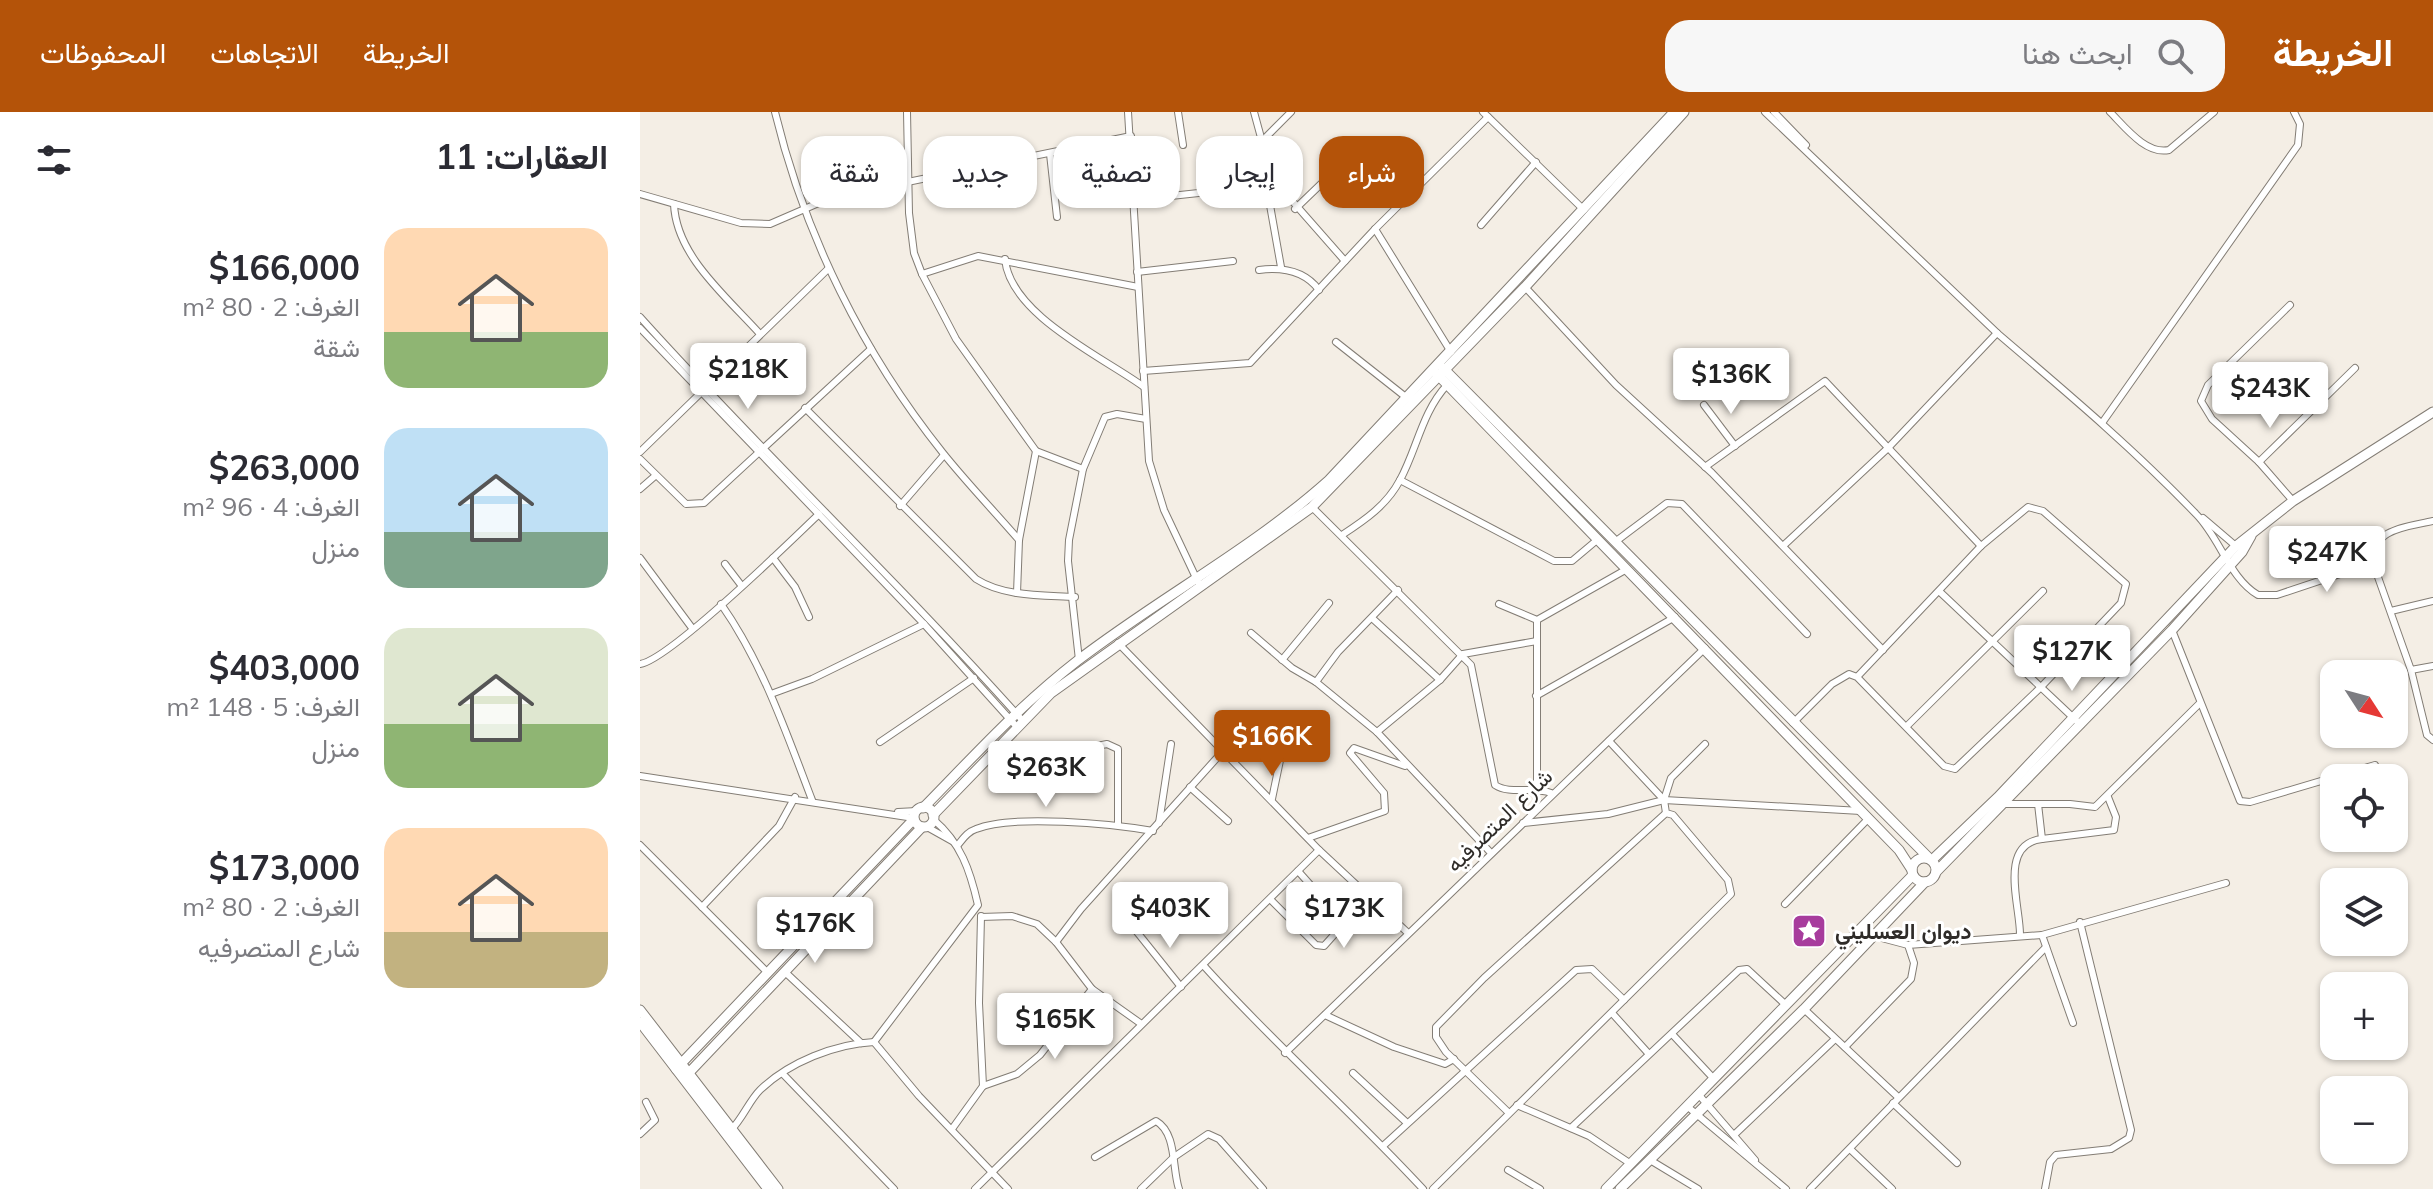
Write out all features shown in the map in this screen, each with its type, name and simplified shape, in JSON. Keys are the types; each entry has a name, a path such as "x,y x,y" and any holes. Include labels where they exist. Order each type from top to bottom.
{"street":[{"path":"775,112 805,210 828,269 871,349 944,455 1019,540"},
{"path":"907,112 911,237 922,274 956,339 1036,451 1083,469"},
{"path":"1128,112 1131,136"},
{"path":"1178,112 1183,145"},
{"path":"1254,112 1261,136"},
{"path":"1267,136 1291,112"},
{"path":"678,1066 1012,714 1079,660 1312,507 1674,112"},
{"path":"686,1076 929,822 1019,723 1051,693 1305,502 1407,398 1525,287 1684,112"},
{"path":"1765,112 1997,333 2102,423 2197,514 2239,549"},
{"path":"1774,112 1812,154"},
{"path":"2110,112 2147,147 2161,152 2169,150 2214,112"},
{"path":"2102,423 2298,145 2300,124 2294,112"},
{"path":"1143,371 1250,363 1486,115 1584,210"},
{"path":"640,194 756,225 784,220 830,198 908,185 1053,153"},
{"path":"1050,154 1057,217"},
{"path":"1481,225 1536,162"},
{"path":"1319,186 1295,209 1345,261"},
{"path":"674,204 674,218 686,247 760,334"},
{"path":"1134,208 1146,419 1153,477 1198,582"},
{"path":"1270,208 1281,267"},
{"path":"1375,229 1451,352"},
{"path":"922,274 963,259 1005,259 1138,287"},
{"path":"1005,259 1013,287 1045,319 1144,387"},
{"path":"1137,272 1233,261"},
{"path":"1259,270 1281,267 1307,278 1319,290"},
{"path":"640,452 828,269"},
{"path":"1525,287 1616,385 1705,467 1883,650"},
{"path":"2290,305 2208,385 2201,401 2212,419 2259,462 2293,501"},
{"path":"641,325 760,451 931,619 980,673 1019,723"},
{"path":"1783,546 1888,448 1997,333"},
{"path":"1336,342 1407,398"},
{"path":"640,459 686,504 698,506 871,349"},
{"path":"2259,462 2355,368"},
{"path":"1439,370 1447,385 1705,648 1899,850 1912,872 1925,882"},
{"path":"1439,370 1930,858 1936,872"},
{"path":"1705,467 1825,381 1981,546"},
{"path":"1342,535 1372,515 1400,480 1432,403 1447,385"},
{"path":"1704,405 1735,446"},
{"path":"805,408 976,579 990,587 1017,593 1075,597"},
{"path":"1620,1189 1692,1110 1699,1095 1912,872 1915,861 1930,858 1978,818 2072,717 2252,534 2293,501 2433,412"},
{"path":"1079,660 1068,551 1083,469 1105,417 1117,414 1146,419"},
{"path":"1017,593 1019,540 1036,451"},
{"path":"900,506 944,455"},
{"path":"640,489 655,476"},
{"path":"1400,480 1554,561 1572,561 1597,540"},
{"path":"1607,550 1667,503 1682,504 1807,634"},
{"path":"1312,507 1463,654 1475,675 1495,785 1501,789 1537,788 1551,793"},
{"path":"1793,723 1843,676 1857,677 1944,766 1955,769 2041,687 2121,603 2126,584 2039,508 2028,507 1981,546 1857,677"},
{"path":"640,664 654,659 721,604 822,512"},
{"path":"822,512 973,678 1012,714"},
{"path":"2197,514 2229,559 2239,580 2249,590 2266,597 2373,563"},
{"path":"2433,521 2391,531 2379,538 2373,549 2373,563 2411,670 2427,735 2433,740"},
{"path":"640,558 692,628"},
{"path":"773,558 795,587 809,617"},
{"path":"1606,1189 1692,1110 1708,1103 1804,1009 2172,630 2229,559"},
{"path":"725,564 741,585"},
{"path":"1537,620 1628,569"},
{"path":"1316,682 1338,652 1398,590"},
{"path":"1907,726 2043,591"},
{"path":"1940,592 2081,725"},
{"path":"2391,611 2433,601"},
{"path":"1282,660 1329,603"},
{"path":"721,604 743,635 771,694 812,800"},
{"path":"1499,604 1537,620"},
{"path":"1536,696 1675,617"},
{"path":"1372,618 1440,680"},
{"path":"771,694 812,679 931,619"},
{"path":"1537,620 1537,788"},
{"path":"2172,630 2240,801 2250,802 2320,781"},
{"path":"1251,633 1377,732 1491,853"},
{"path":"1377,732 1440,680 1463,654 1537,641"},
{"path":"1118,643 1319,850 1408,933"},
{"name":"شارع المتصرفيه","path":"1285,1053 1551,793 1705,648"},
{"path":"2411,670 2433,666"},
{"path":"880,742 980,673"},
{"path":"2004,804 2095,807 2199,704"},
{"path":"1609,741 1664,800"},
{"path":"1041,757 1071,754 1107,744 1118,749 1118,825"},
{"path":"1159,823 1171,744"},
{"path":"1666,813 1664,800 1671,778 1705,744"},
{"path":"1272,799 1283,746"},
{"path":"1308,838 1385,811 1384,793 1350,753 1354,748 1408,767"},
{"path":"1056,942 1081,909 1224,750"},
{"path":"640,776 917,814 954,843 967,862 981,917 979,1003 983,1086"},
{"path":"1190,787 1228,821"},
{"path":"702,907 779,826 795,797"},
{"path":"2020,936 2013,887 2016,863 2027,845 2042,839 2114,830 2116,817 2108,797"},
{"path":"1521,823 1608,814 1664,800 1861,811"},
{"path":"2038,804 2042,839"},
{"path":"1433,1189 1731,894 1728,880 1673,815 1666,813"},
{"path":"1509,1113 1454,1059 1436,1037 1436,1027 1445,1015 1666,813"},
{"path":"917,814 929,822"},
{"path":"1785,904 1868,819"},
{"path":"954,843 972,830 983,827 1118,825 1153,831"},
{"path":"640,845 768,973"},
{"path":"978,1187 1053,1116 1140,1023 1204,966 1319,850"},
{"path":"1270,899 1316,945 1324,946 1332,940 1341,927 1339,917 1298,871"},
{"path":"1874,936 1908,945 2042,935 2226,883"},
{"path":"731,1130 758,1092 805,1060 874,1042 978,905"},
{"path":"981,917 1025,918 1056,942 1092,989 1140,1023"},
{"path":"2045,1189 2050,1162 2056,1155 2117,1147 2129,1138 2131,1130 2080,922"},
{"path":"1137,932 1181,987"},
{"path":"2042,935 2073,1023"},
{"path":"1845,1047 1911,979 1914,963 1908,945"},
{"path":"1810,1189 2046,947"},
{"path":"1204,966 1285,1053 1383,1146 1423,1189"},
{"path":"1571,1128 1648,1053 1744,968 1787,1006"},
{"path":"1383,1146 1576,970 1592,969 1624,1000"},
{"path":"785,972 861,1043"},
{"path":"952,1129 983,1086 1017,1074 1040,1055 1092,989"},
{"path":"1804,1009 1898,1097"},
{"path":"640,1010 678,1066"},
{"path":"1612,1013 1648,1053"},
{"path":"1325,1015 1410,1053 1445,1064 1454,1059"},
{"path":"640,1022 778,1189"},
{"path":"1672,1034 1714,1079"},
{"path":"1734,1135 1835,1039"},
{"path":"874,1042 1008,1189"},
{"path":"1353,1073 1406,1122"},
{"path":"783,1074 894,1189"},
{"path":"686,1076 768,1189"},
{"path":"1699,1095 1758,1163"},
{"path":"640,1134 655,1120 646,1102"},
{"path":"1893,1103 1957,1163"},
{"path":"1517,1105 1612,1149 1631,1164"},
{"path":"1692,1110 1786,1189"},
{"path":"1095,1157 1156,1121 1163,1125 1174,1157 1179,1189"},
{"path":"1141,1189 1174,1157 1203,1135 1213,1135 1263,1189"},
{"path":"1850,1149 1892,1189"},
{"path":"1649,1159 1698,1189"},
{"path":"1508,1170 1540,1189"}],"place":[{"name":"ديوان العسليني","path":"1809,931"}]}
